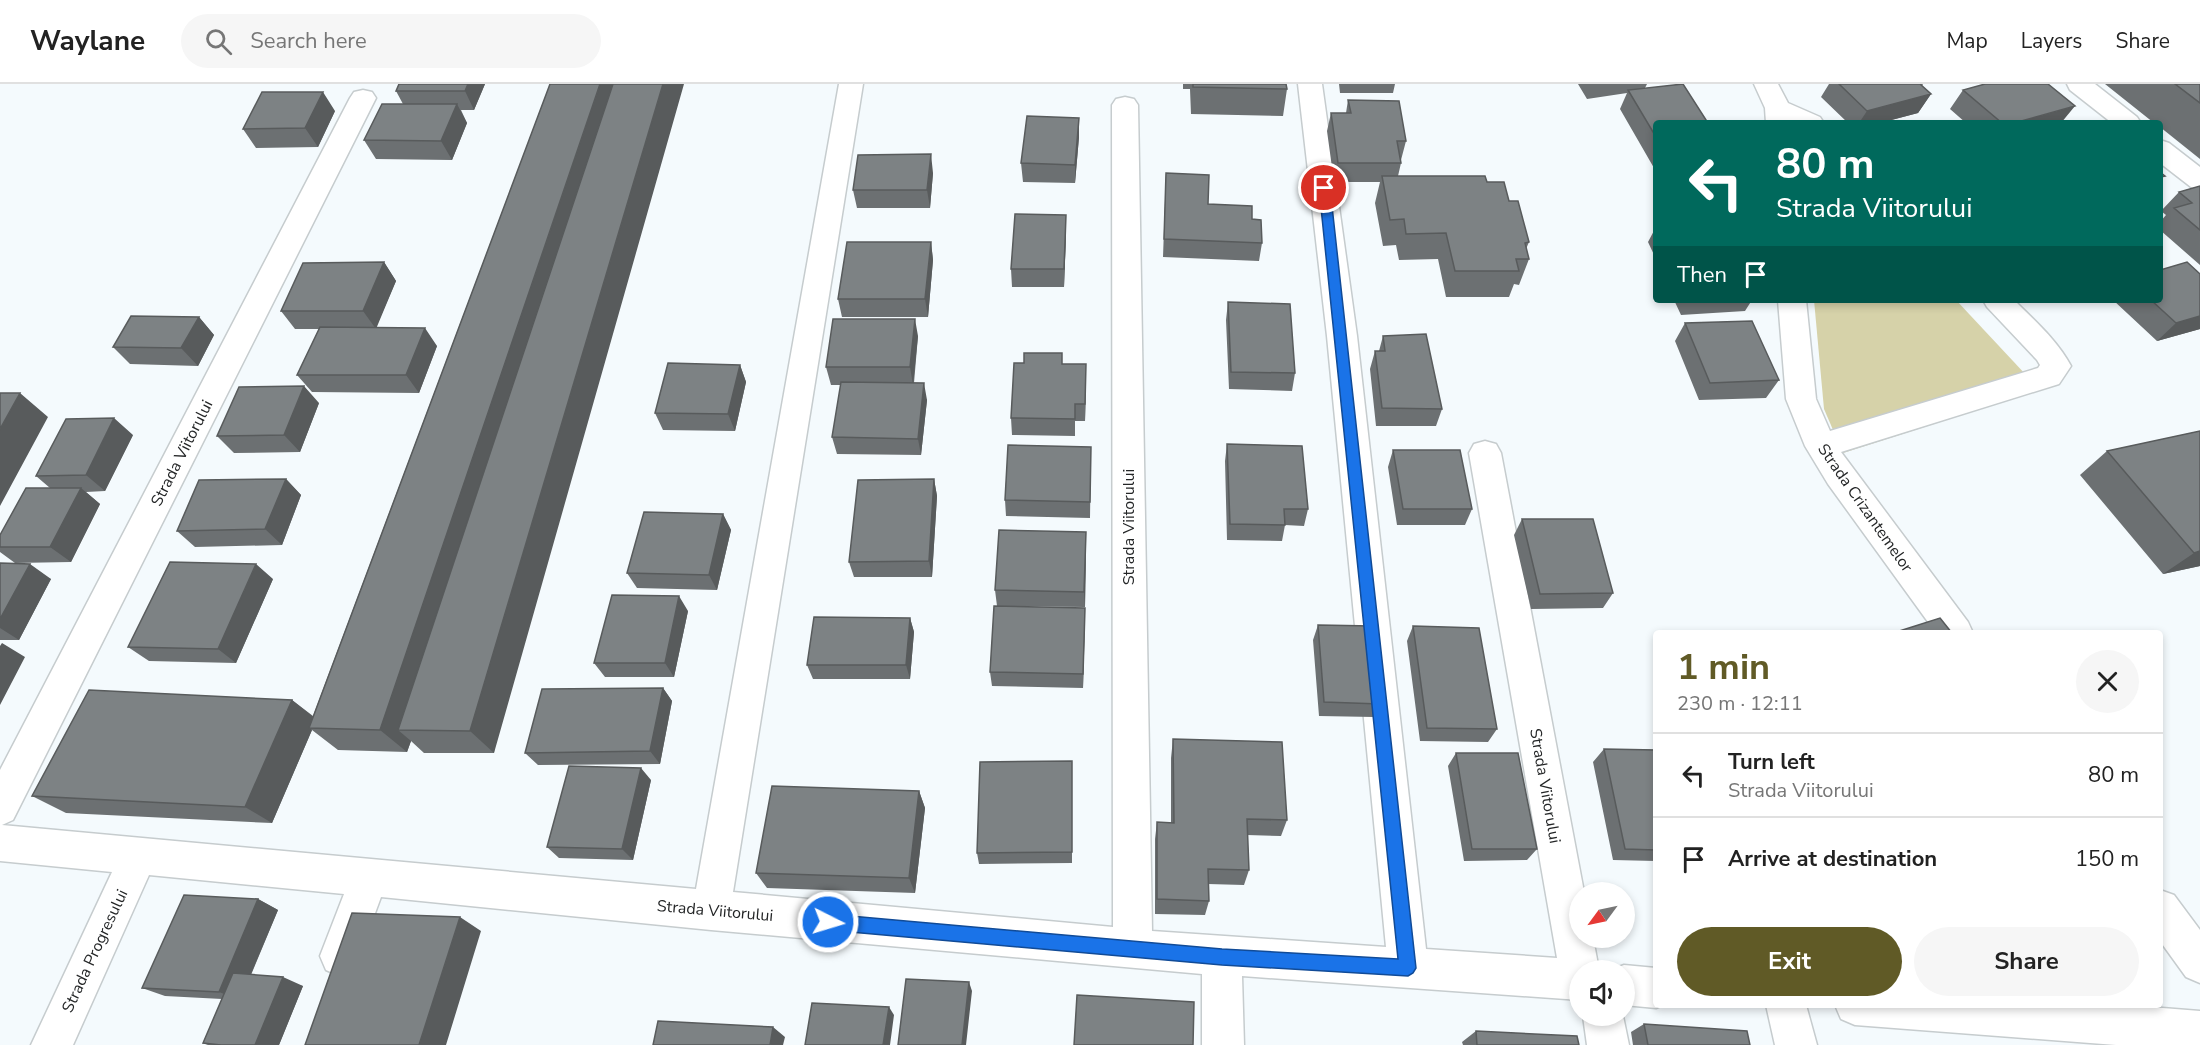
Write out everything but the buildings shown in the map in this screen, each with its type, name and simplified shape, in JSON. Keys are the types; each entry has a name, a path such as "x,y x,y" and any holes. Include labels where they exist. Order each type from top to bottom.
{"street":[{"path":"711,911 851,84"},
{"path":"1310,84 1342,336 1408,968"},
{"path":"1766,84 1778,116 1797,120"},
{"path":"2079,84 2124,120"},
{"name":"Strada Viitorului","path":"0,808 363,98"},
{"name":"Strada Viitorului","path":"1125,105 1133,949"},
{"path":"2163,151 2200,181"},
{"name":"Strada Crizantemelor","path":"1792,303 1801,399 1821,446 1839,475 1954,630"},
{"path":"1821,446 2048,376 2056,366 2047,352 2000,303"},
{"name":"Strada Viitorului","path":"1485,453 1577,960"},
{"name":"Strada Viitorului","path":"0,843 1222,957 1569,977"},
{"name":"Strada Progresului","path":"52,1045 138,857"},
{"path":"328,990 369,879"},
{"path":"2163,913 2200,963"},
{"path":"1222,957 1223,1045"},
{"path":"1635,986 1653,988"},
{"path":"1787,1008 1796,1045"},
{"path":"1883,1008 2152,1037 2200,1031"},
{"path":"1605,1026 1608,1045"}],"shaded area":[{"path":"1814,303 1959,303 2040,390 1843,453 1824,409"}],"route":[{"path":"828,922 1222,957 1408,968 1342,336 1324,188"}]}
